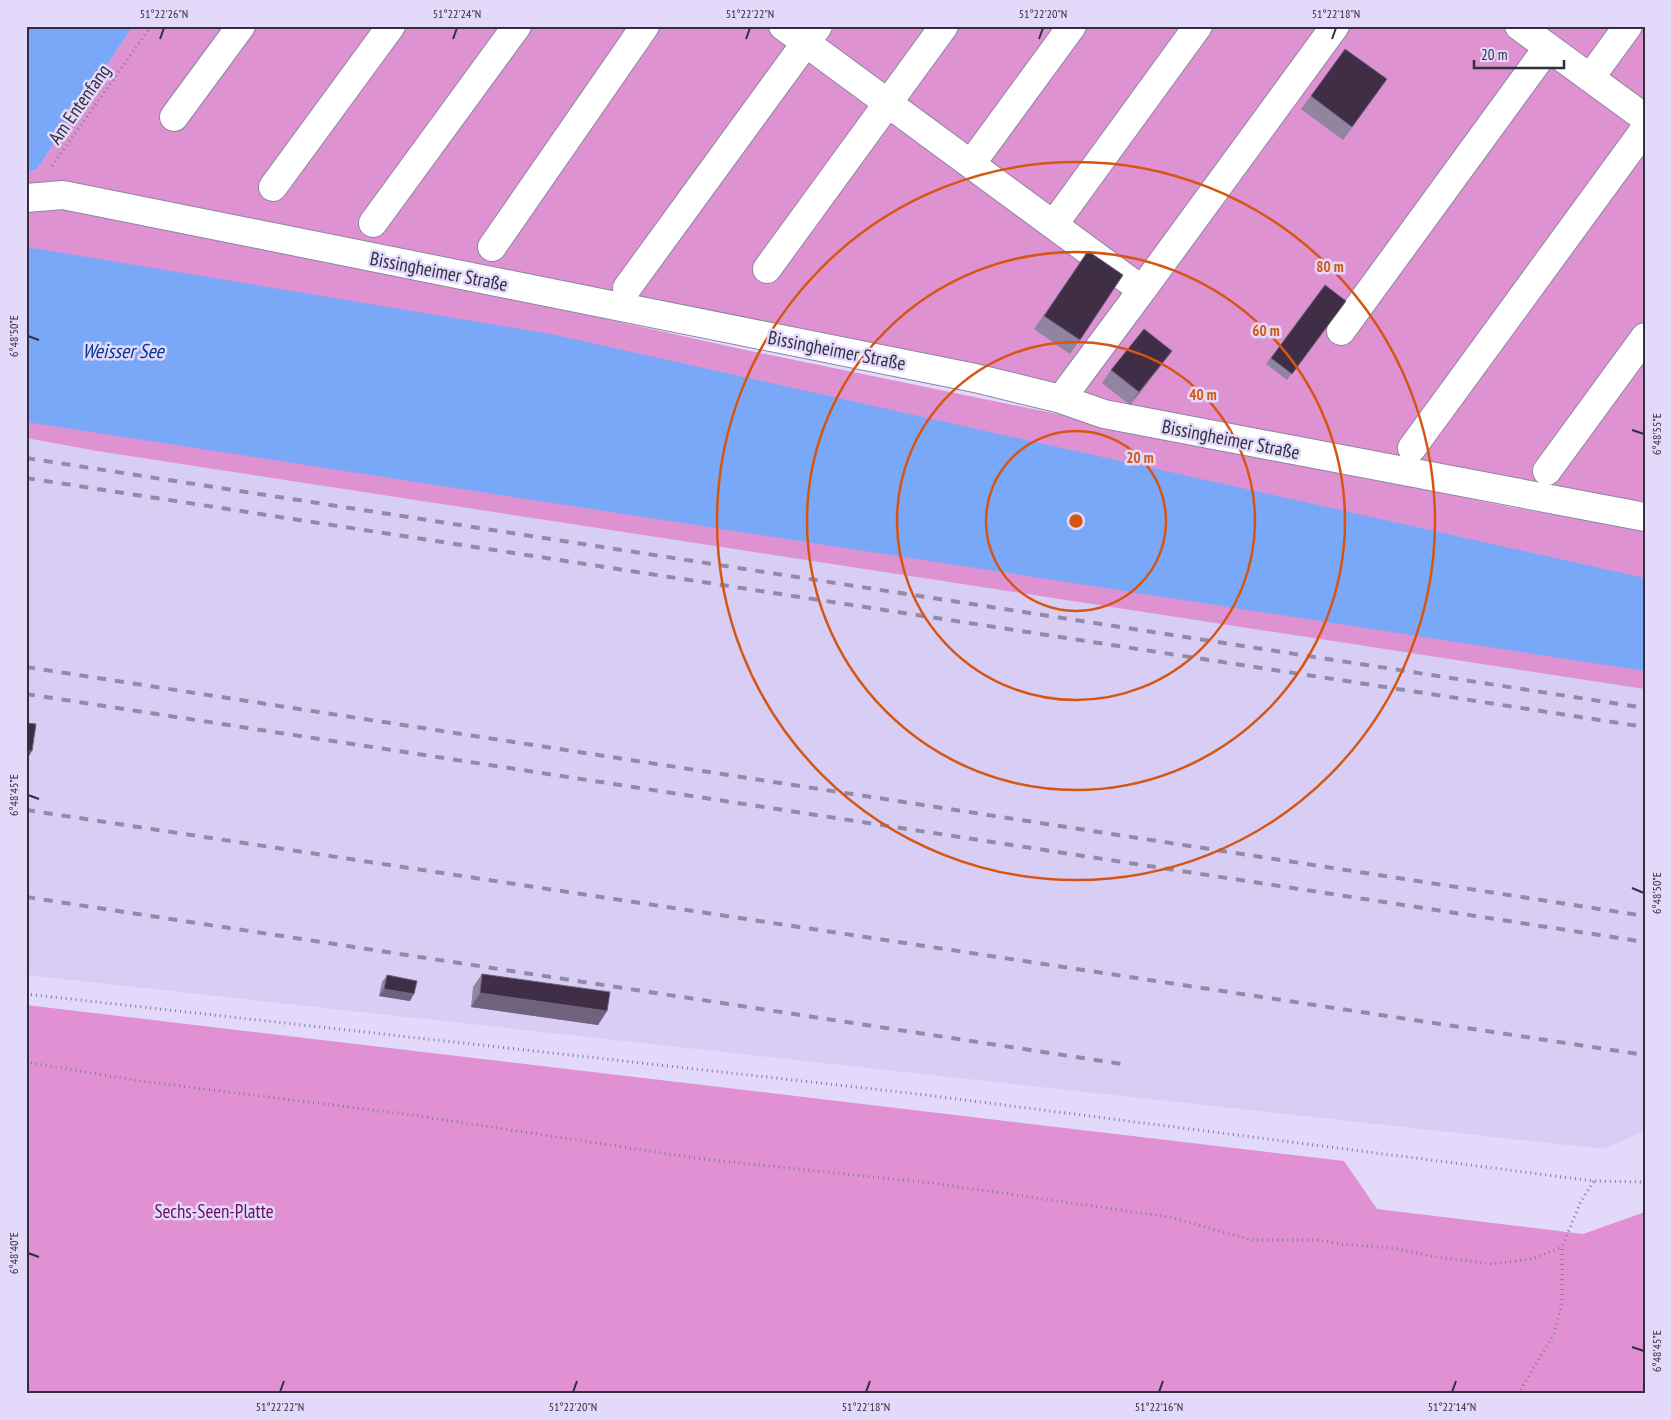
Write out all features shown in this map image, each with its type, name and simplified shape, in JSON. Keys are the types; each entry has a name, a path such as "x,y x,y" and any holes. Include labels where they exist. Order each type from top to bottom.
{"street":[{"path":"174,118 241,26"},
{"path":"273,187 391,26"},
{"path":"373,223 517,26"},
{"path":"492,247 645,26"},
{"path":"782,26 812,35 888,103 1142,290"},
{"path":"767,268 944,26"},
{"path":"972,164 1072,26"},
{"path":"1054,224 1198,26"},
{"path":"1060,399 1335,26"},
{"path":"1519,26 1645,118"},
{"path":"1590,78 1628,26"},
{"path":"627,288 812,35"},
{"path":"1341,331 1548,47"},
{"path":"1412,448 1645,129"},
{"name":"Bissingheimer Straße","path":"28,198 63,195 974,378 1060,399 1104,414 1645,518"},
{"path":"1547,471 1645,336"}],"path":[{"name":"Am Entenfang","path":"28,198 151,26"},
{"path":"26,994 918,1094 1594,1181 1645,1182"},
{"path":"26,1062 133,1080 412,1115 702,1159 932,1183 1169,1217 1252,1240 1320,1240 1341,1244 1393,1248 1430,1256 1492,1264 1531,1259 1562,1247"},
{"path":"1518,1394 1554,1334 1562,1304 1562,1247 1581,1201 1594,1181"}],"shaded area":[{"path":"133,26 1645,26 1645,507 1104,406 158,202 60,209 493,294 741,349 1510,507 1645,530 1645,689 97,451 26,438 26,173 37,169"},
{"path":"26,438 97,451 1645,688 1645,1131 1604,1149 26,975"}],"green space":[{"name":"Sechs-Seen-Platte","path":"26,1005 1344,1161 1377,1209 1583,1234 1645,1212 1645,1394 26,1394"}],"water":[{"path":"26,26 133,26 37,169 26,173"},
{"name":"Weisser See","path":"26,247 551,334 1645,578 1645,671 26,422"}],"building":[{"path":"1345,49 1387,79 1352,127 1311,96"},
{"path":"1088,251 1123,275 1080,340 1044,316"},
{"path":"1325,285 1346,301 1292,374 1271,358"},
{"path":"1144,329 1172,351 1139,392 1111,370"},
{"path":"26,723 36,724 32,751 26,750"},
{"path":"482,974 610,992 607,1011 480,993"},
{"path":"387,975 417,981 414,994 384,989"}],"railway":[{"path":"26,458 1645,708"},
{"path":"26,478 1645,727"},
{"path":"26,667 1645,916"},
{"path":"26,694 1645,942"},
{"path":"26,810 1645,1055"},
{"path":"26,897 1122,1064"}]}
